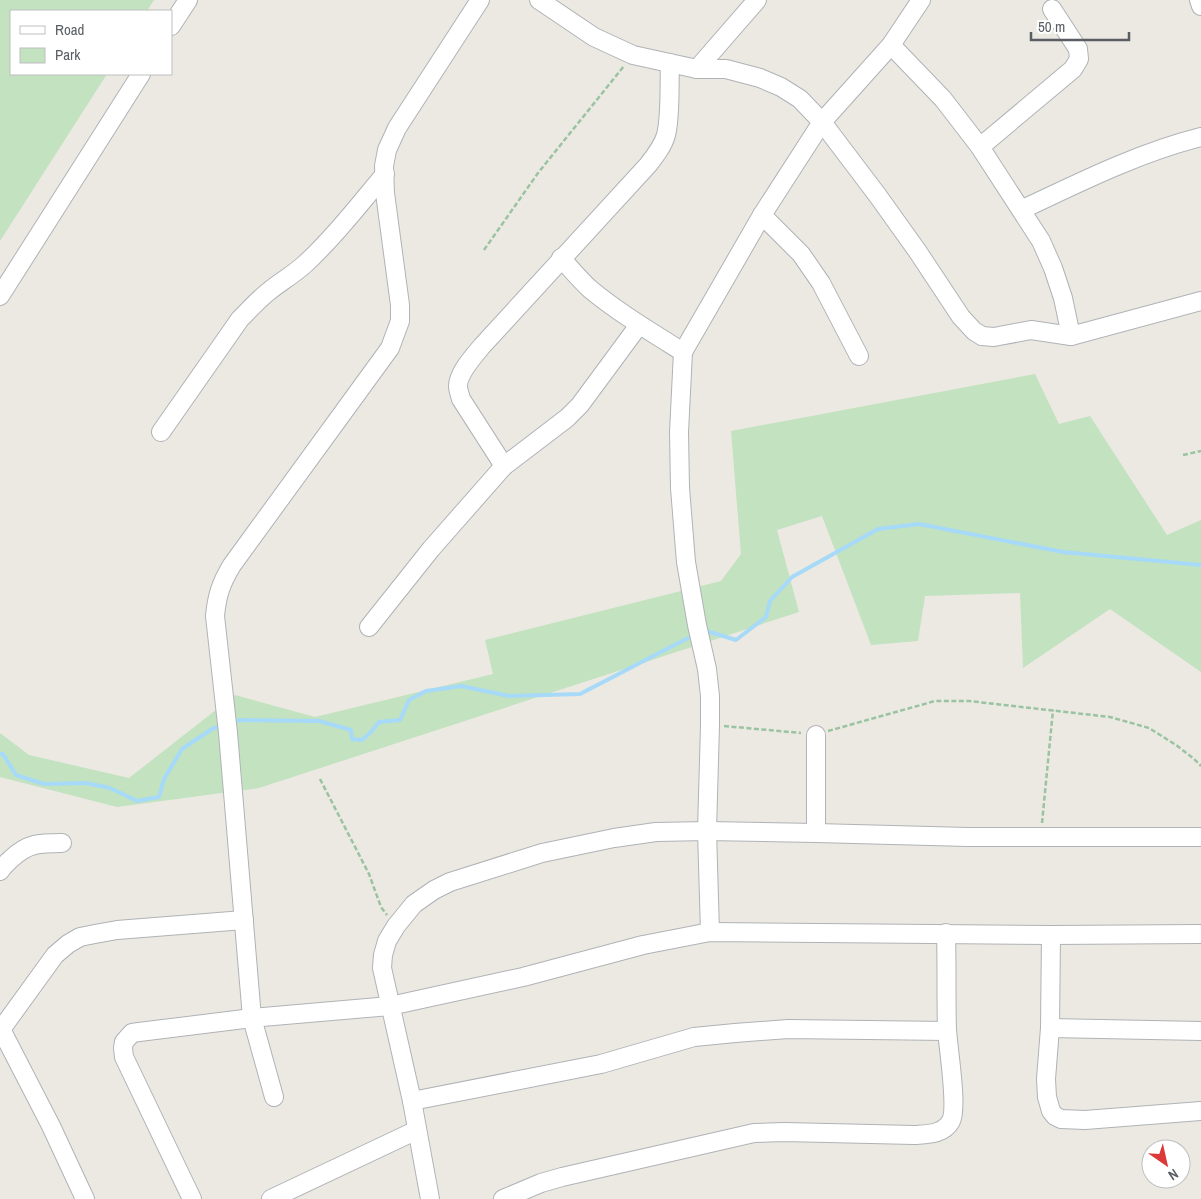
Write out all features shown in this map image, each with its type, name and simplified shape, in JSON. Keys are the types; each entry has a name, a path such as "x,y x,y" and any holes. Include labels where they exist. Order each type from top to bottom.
{"street":[{"path":"172,24 188,0"},
{"path":"274,1097 252,1018 228,733 215,616 216,600 223,580 245,546 390,348 400,321 400,305 386,193 384,166 387,150 397,128 480,0"},
{"path":"539,0 594,37 633,55 697,69 726,69 760,78 781,87 800,99 822,122 884,204 961,317 974,331 982,336 994,337 1031,330 1071,336 1201,301"},
{"path":"697,69 757,0"},
{"path":"710,932 707,831 710,696 707,670 686,562 680,488 679,432 683,352 762,216 822,122 891,45 921,0"},
{"path":"1199,0 1201,6"},
{"path":"980,147 1073,69 1079,58 1078,49 1052,10"},
{"path":"891,45 943,99 980,147 1022,210 1041,241 1053,268 1063,298 1071,336"},
{"path":"504,466 461,399 458,387 461,376 468,363 482,346 660,150 666,136 668,120 670,63"},
{"path":"0,296 140,75"},
{"path":"1022,210 1120,164 1201,137"},
{"path":"161,432 240,320 255,303 306,263 385,174"},
{"path":"762,216 801,254 821,283 859,356"},
{"path":"561,258 590,289 639,325 683,352"},
{"path":"369,628 431,549 504,466 567,418 580,405 639,325"},
{"path":"816,735 816,833"},
{"path":"430,1199 412,1102 382,968 387,942 396,926 414,904 434,890 450,882 542,853 614,838 656,832 707,831 968,837 1201,837"},
{"path":"0,870 26,847 46,843 62,843"},
{"path":"85,1199 51,1126 0,1030 55,955 68,944 80,938 117,930 244,920"},
{"path":"192,1199 124,1056 124,1042 132,1033 252,1018 390,1006 523,977 643,945 710,932 1051,935 1201,934"},
{"path":"503,1199 541,1183 562,1177 754,1133 914,1135 935,1134 945,1128 951,1120 954,1106 947,1031 946,933"},
{"path":"1051,935 1050,1028 1046,1079 1047,1097 1051,1112 1060,1119 1085,1120 1201,1111"},
{"path":"1050,1028 1201,1031"},
{"path":"412,1102 601,1064 694,1038 788,1029 947,1031"},
{"path":"271,1199 417,1130"}],"path":[{"path":"484,250 538,173 633,55"},
{"path":"1183,455 1201,450"},
{"path":"710,725 816,735 935,701 969,701 1110,717 1149,728 1176,744 1201,766"},
{"path":"1040,837 1053,710"},
{"path":"320,779 369,874 381,907 396,926"}],"green space":[{"path":"0,0 154,0 148,10 10,10 10,75 106,75 0,241"},
{"path":"1035,374 1059,424 1090,416 1167,535 1201,520 1201,672 1110,609 1023,668 1020,593 925,596 918,641 871,645 822,516 777,530 799,612 259,788 117,807 0,777 0,733 29,755 129,778 235,695 315,717 493,674 485,640 721,581 741,554 731,431"}],"waterway":[{"path":"707,631 736,640 766,617 770,601 792,577 878,529 919,524 1063,552 1201,565"},
{"path":"232,723 240,720 319,721 351,730 352,739 362,740 379,722 400,720 409,700 426,691 461,686 509,696 580,694 688,638"},
{"path":"0,754 3,754 16,775 44,784 86,783 110,788 137,801 159,797 164,779 182,749 212,729 223,725"}]}
